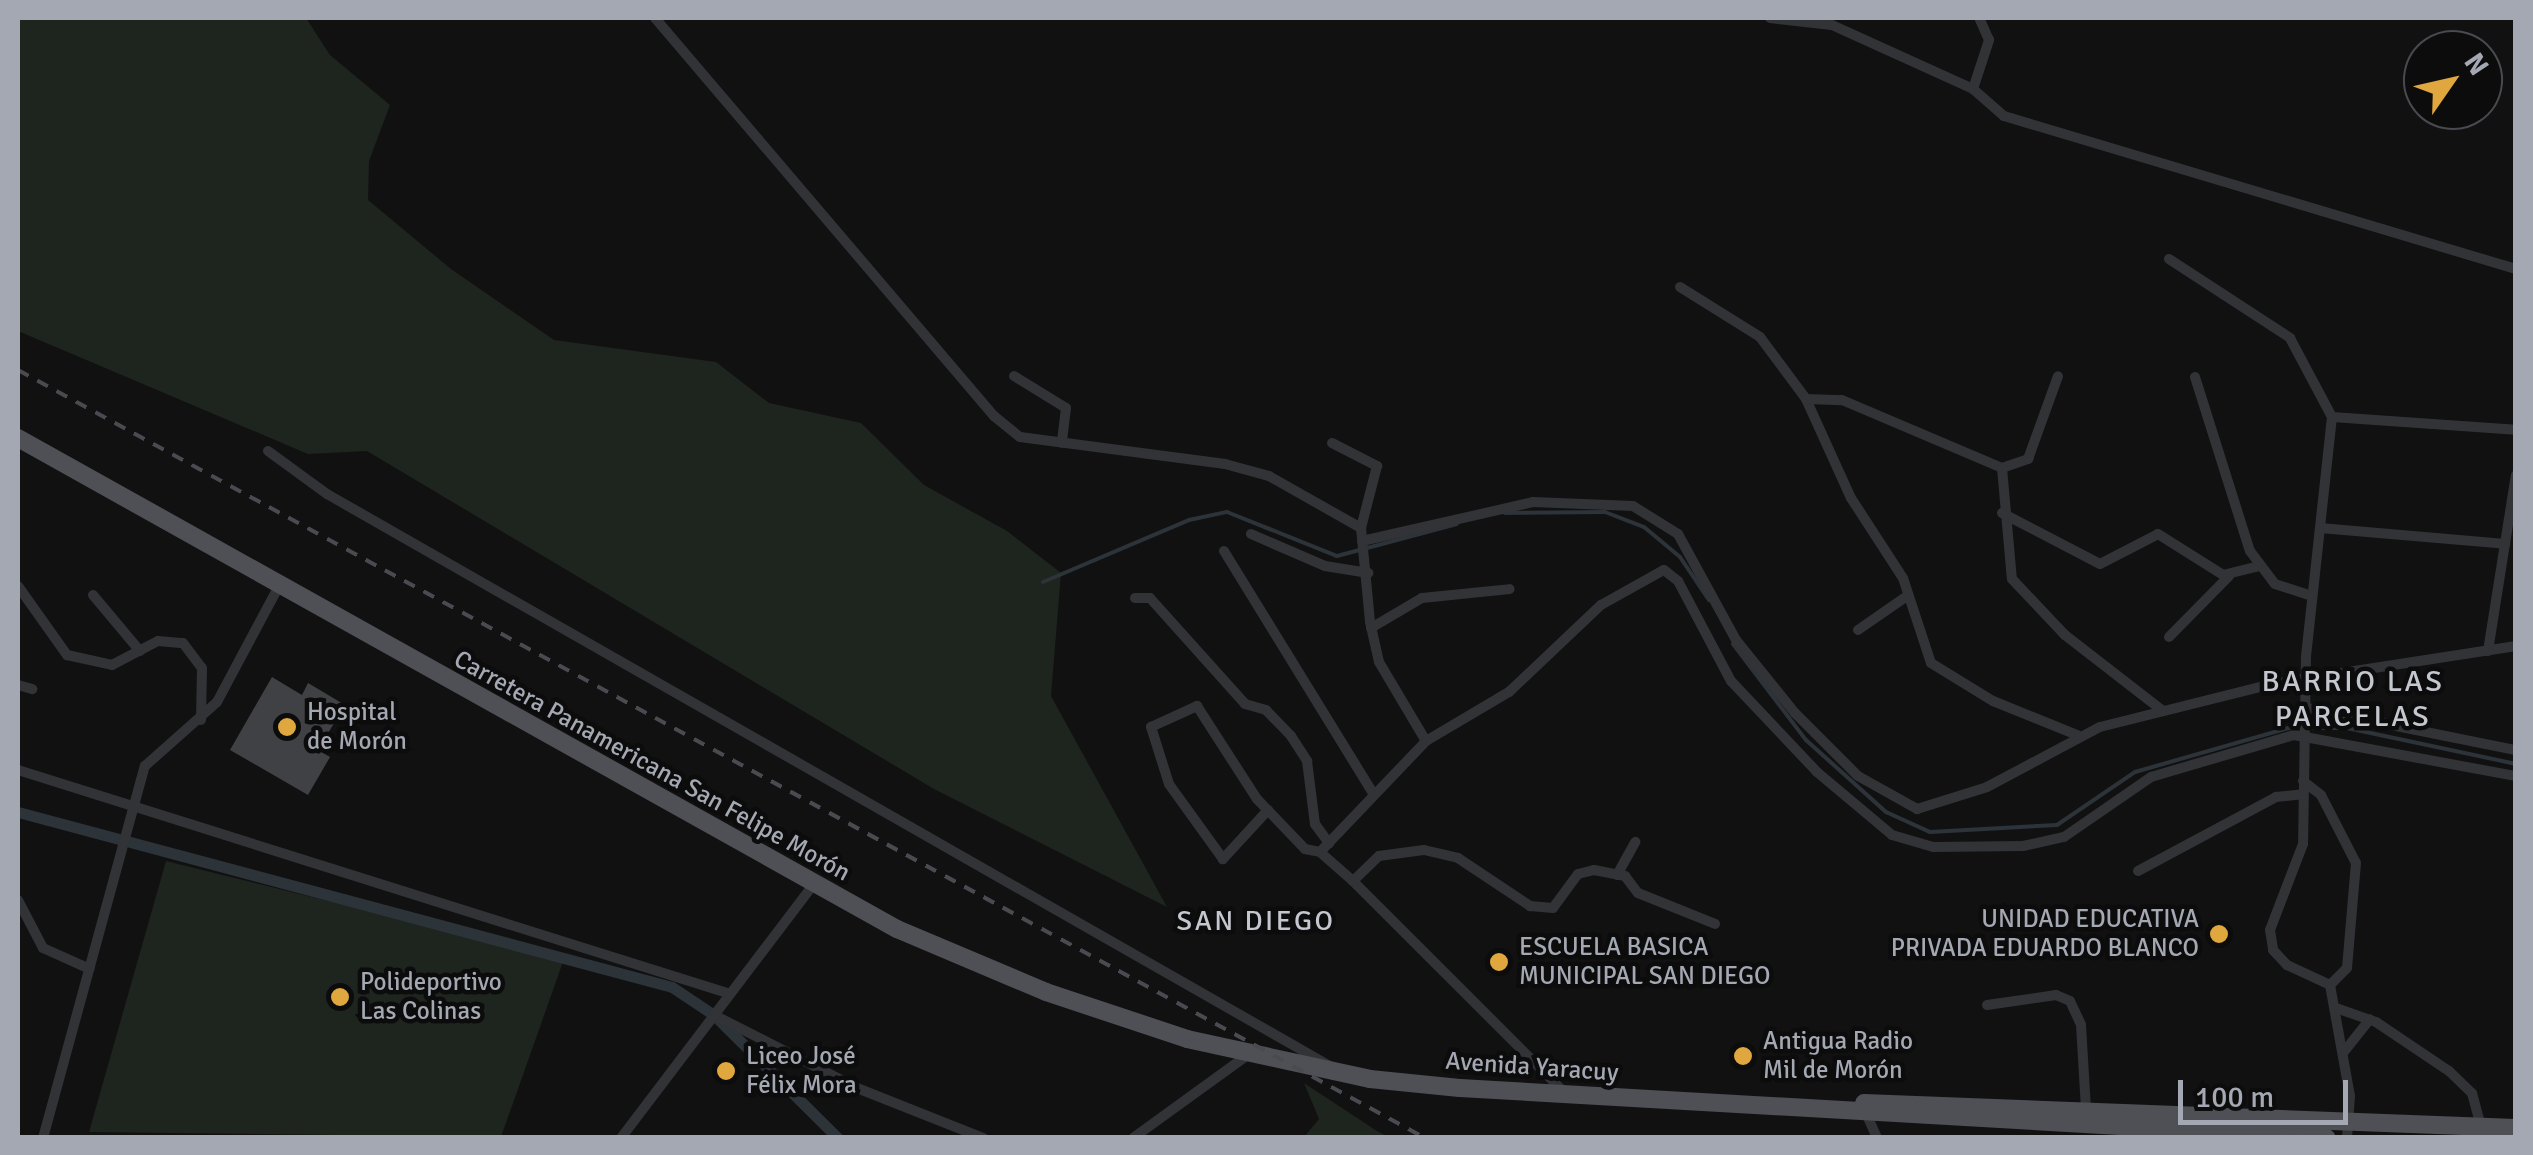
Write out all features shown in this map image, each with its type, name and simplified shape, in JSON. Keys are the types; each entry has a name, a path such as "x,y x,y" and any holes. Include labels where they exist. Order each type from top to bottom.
{"main road":[{"name":"Carretera Panamericana San Felipe Morón","path":"18,438 813,885 951,956 1250,1054 1294,1064"},
{"name":"Avenida Yaracuy","path":"1294,1064 1339,1073 1567,1094 1768,1106"},
{"path":"1768,1106 1930,1101 2348,1130 2516,1128"},
{"path":"1768,1106 2108,1132 2326,1138"}],"street":[{"path":"658,18 994,416 1020,437 1270,476 1361,528"},
{"path":"1770,18 1832,21 1973,89 2004,116 2516,269"},
{"path":"1973,89 1989,40 1980,18"},
{"path":"2169,258 2290,338 2332,417 2312,596 2303,844 2270,930 2273,950 2330,985 2343,1053 2348,1130"},
{"path":"1680,286 1760,336 1806,399 1851,498 1903,578 1904,598 1931,662 1993,701 2077,735"},
{"path":"1014,376 1066,408 1062,442"},
{"path":"1806,399 1842,400 2002,468 2028,459 2058,376"},
{"path":"2196,377 2259,566 2275,584 2312,596"},
{"path":"2332,417 2516,430"},
{"path":"1332,443 1378,466 1361,528 1371,628 1379,662 1426,741"},
{"path":"268,451 327,494 1318,1052 1339,1073"},
{"path":"2002,468 2002,513 2012,579 2065,634 2162,712"},
{"path":"2488,651 2516,475"},
{"path":"1362,544 1533,502 1633,506 1678,534 1736,640 1795,713 1903,807 1987,787 2077,735 2162,712 2277,682 2307,684 2516,646"},
{"path":"2002,513 2093,562 2115,563 2158,534 2229,576"},
{"path":"2320,528 2505,544"},
{"path":"1251,534 1324,566 1368,568"},
{"path":"1224,551 1374,795"},
{"path":"2169,637 2229,576 2259,566"},
{"path":"1268,810 1223,859 1169,784 1151,727 1197,706 1268,810 1306,849 1324,847 1426,741 1509,692 1602,605 1664,570 1678,581 1731,680 1816,772 1892,835 1934,846 2023,846 2064,837 2151,777 2307,730 2516,776"},
{"path":"18,586 67,655 112,665 174,639 190,648 205,681 201,720"},
{"path":"44,1138 145,766 201,720 280,586"},
{"path":"1371,628 1422,598 1510,588"},
{"path":"93,596 140,651"},
{"path":"1135,598 1150,598 1245,704 1266,710 1291,736 1307,762 1316,824 1324,847 1352,880 1567,1094"},
{"path":"1858,630 1904,598"},
{"path":"18,685 32,689"},
{"path":"2307,708 2516,750"},
{"path":"18,770 730,994"},
{"path":"2303,781 2321,795 2356,864 2347,968 2330,985"},
{"path":"2138,870 2276,797 2303,794"},
{"path":"1617,874 1636,842"},
{"path":"1352,880 1378,856 1424,850 1458,858 1530,906 1553,908 1578,874 1617,874 1638,893 1715,924"},
{"path":"621,1138 813,885"},
{"path":"18,900 43,948 90,969"},
{"path":"1987,1005 2056,995 2070,1001 2082,1025 2086,1109"},
{"path":"2336,1008 2370,1019 2467,1087 2480,1126"},
{"path":"714,1015 857,1088 982,1138"},
{"path":"2343,1053 2370,1019"},
{"path":"1133,1138 1250,1054"},
{"path":"1866,1113 1877,1138"}],"shaded area":[{"path":"18,18 306,18 330,55 390,105 369,161 368,200 451,269 554,340 716,362 769,403 861,423 924,485 1007,531 1061,573 1051,696 1167,907 934,789 367,451 308,454 18,331"},
{"name":"Polideportivo Las Colinas","path":"166,861 564,959 501,1137 89,1132"},
{"path":"1304,1083 1389,1137 1304,1137 1319,1119"}],"building":[{"name":"Hospital de Morón","path":"272,677 302,695 308,683 345,705 318,750 330,757 308,795 230,750"}],"waterway":[{"path":"1043,582 1189,520 1227,512 1337,556 1457,524"},
{"path":"1505,513 1605,512 1644,527 1680,557 1709,600"},
{"path":"1733,644 1806,740 1886,812 1930,832 2057,825 2135,772 2288,728 2347,728 2516,764"},
{"path":"18,812 672,987 714,1015 838,1138"}],"railway":[{"path":"18,370 1425,1138"}],"place":[{"name":"Hospital de Morón","path":"287,727"},
{"name":"UNIDAD EDUCATIVA PRIVADA EDUARDO BLANCO","path":"2219,934"},
{"name":"ESCUELA BASICA MUNICIPAL SAN DIEGO","path":"1499,962"},
{"name":"Polideportivo Las Colinas","path":"340,997"},
{"name":"Antigua Radio Mil de Morón","path":"1743,1056"},
{"name":"Liceo José Félix Mora","path":"726,1071"}],"district":[{"name":"BARRIO LAS PARCELAS","path":"2353,699"},
{"name":"SAN DIEGO","path":"1256,921"}]}
